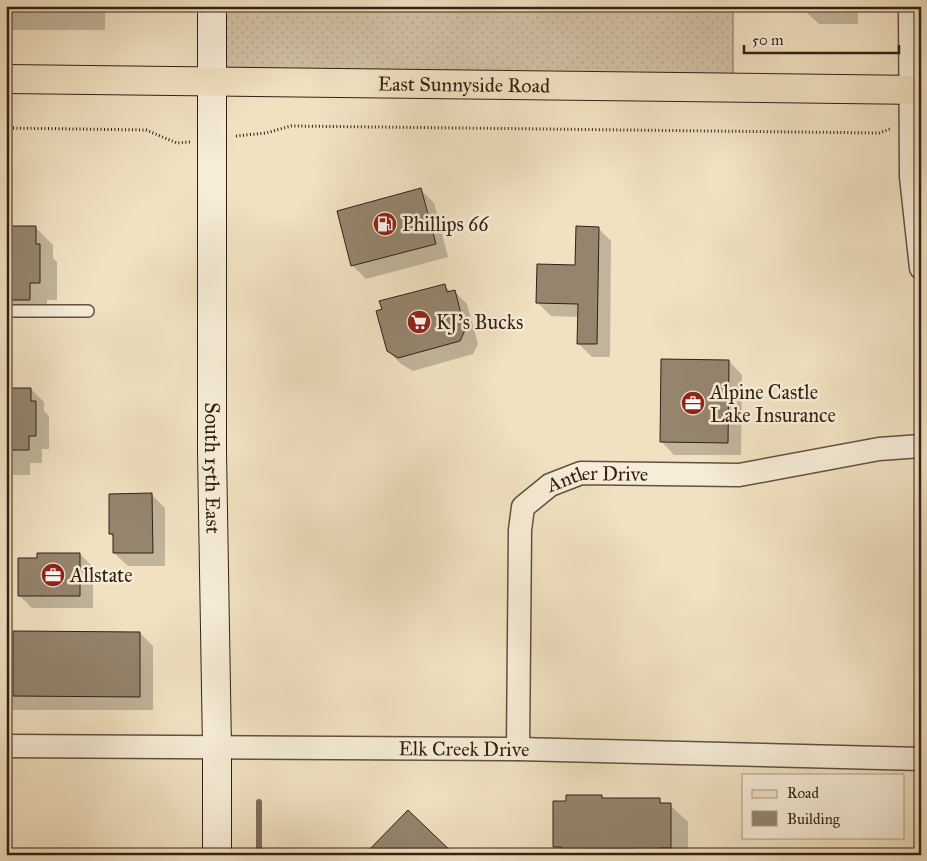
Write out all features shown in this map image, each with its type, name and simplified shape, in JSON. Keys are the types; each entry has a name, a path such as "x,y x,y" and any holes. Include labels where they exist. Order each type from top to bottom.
{"main road":[{"name":"South 15th East","path":"212,6 212,452 217,855"},
{"name":"East Sunnyside Road","path":"6,80 915,90"}],"street":[{"path":"910,6 915,90 911,177 921,268"},
{"name":"Antler Drive","path":"518,749 520,530 523,508 550,485 581,473 739,475 879,450 921,446"},
{"name":"Elk Creek Drive","path":"6,746 518,749 921,760"}],"lane":[{"path":"6,311 88,311"}],"path":[{"path":"266,133 291,126 879,133 889,129"},
{"path":"6,128 146,130 177,144"}],"shaded area":[{"path":"213,6 733,6 733,88 212,82"}],"building":[{"path":"421,188 436,244 351,266 337,211"},
{"path":"6,226 36,226 36,244 40,244 40,283 30,283 30,300 6,300"},
{"path":"576,226 599,227 597,344 577,344 578,304 536,303 537,264 575,265"},
{"path":"445,284 447,292 455,290 465,330 460,341 398,358 387,351 376,311 382,309 379,301"},
{"path":"661,359 729,360 728,443 660,442"},
{"path":"6,388 31,388 31,401 36,401 36,436 29,436 29,450 6,450"},
{"path":"152,493 153,553 113,553 113,534 109,534 109,494"},
{"path":"37,553 80,553 80,596 18,596 18,558 37,558"},
{"path":"13,631 140,632 140,697 13,696"},
{"path":"566,795 602,795 602,798 660,798 660,803 671,803 671,848 660,848 660,853 636,853 636,849 583,849 583,853 561,853 561,847 553,847 553,801 566,801"},
{"path":"408,810 455,855 364,855"}],"waterway":[{"path":"259,802 259,855"}],"place":[{"name":"Phillips 66","path":"385,224"},
{"name":"KJ's Bucks","path":"419,322"},
{"name":"Alpine Castle Lake Insurance","path":"693,403"},
{"name":"Allstate","path":"53,575"}]}
